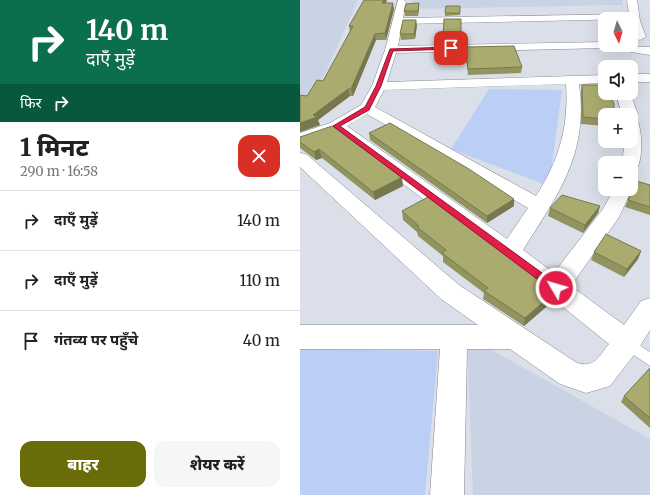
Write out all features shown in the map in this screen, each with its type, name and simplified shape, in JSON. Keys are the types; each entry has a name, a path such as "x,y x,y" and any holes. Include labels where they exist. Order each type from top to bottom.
{"street":[{"path":"300,139 336,126 367,108 378,86 391,50 401,2"},
{"path":"397,21 633,8 644,10"},
{"path":"633,8 640,37"},
{"path":"391,50 598,45"},
{"path":"638,51 648,54"},
{"path":"638,78 650,78"},
{"path":"378,86 598,79"},
{"path":"510,252 562,166 573,129 575,102 572,80"},
{"path":"367,108 539,206"},
{"path":"336,126 510,252 627,343"},
{"path":"300,158 450,292 570,375 586,379 600,376 627,343 650,308"},
{"path":"556,288 612,212 620,196"},
{"path":"300,337 515,337"},
{"path":"447,495 454,337"}],"lane":[{"path":"627,343 650,360"}],"shaded area":[{"path":"300,0 358,0 319,87 300,109"},
{"path":"412,0 623,0 622,5 411,9"},
{"path":"489,89 562,90 549,186 451,149"},
{"path":"467,336 650,439 650,495 473,495"},
{"path":"300,349 438,351 425,495 300,495"}],"building":[{"path":"364,0 384,0 382,3 393,3 385,33 375,34 351,89 348,89 313,115 317,117 300,123 300,95 307,96 317,80 323,81 353,26 349,26"},
{"path":"419,3 418,11 404,11 406,4"},
{"path":"446,6 460,6 460,13 445,13"},
{"path":"444,19 461,19 461,37 443,38"},
{"path":"403,20 416,20 414,34 400,34"},
{"path":"514,46 522,67 468,69 465,47"},
{"path":"442,47 461,47 461,54 442,54"},
{"path":"582,85 598,85 598,100 613,100 614,108 598,108 598,118 583,117"},
{"path":"390,123 469,169 514,199 487,216 369,133"},
{"path":"332,126 402,177 373,192 319,149 314,152 300,142 300,137"},
{"path":"638,182 650,185 650,207 628,200 630,196 638,196"},
{"path":"562,195 600,206 585,225 550,208"},
{"path":"428,197 555,292 525,318 484,291 488,288 442,253 446,250 417,227 419,226 402,211"},
{"path":"606,234 641,251 627,269 594,252"},
{"path":"650,368 650,418 624,396"}],"route":[{"path":"451,48 391,50 378,86 367,108 336,126 510,252 556,288"}]}
